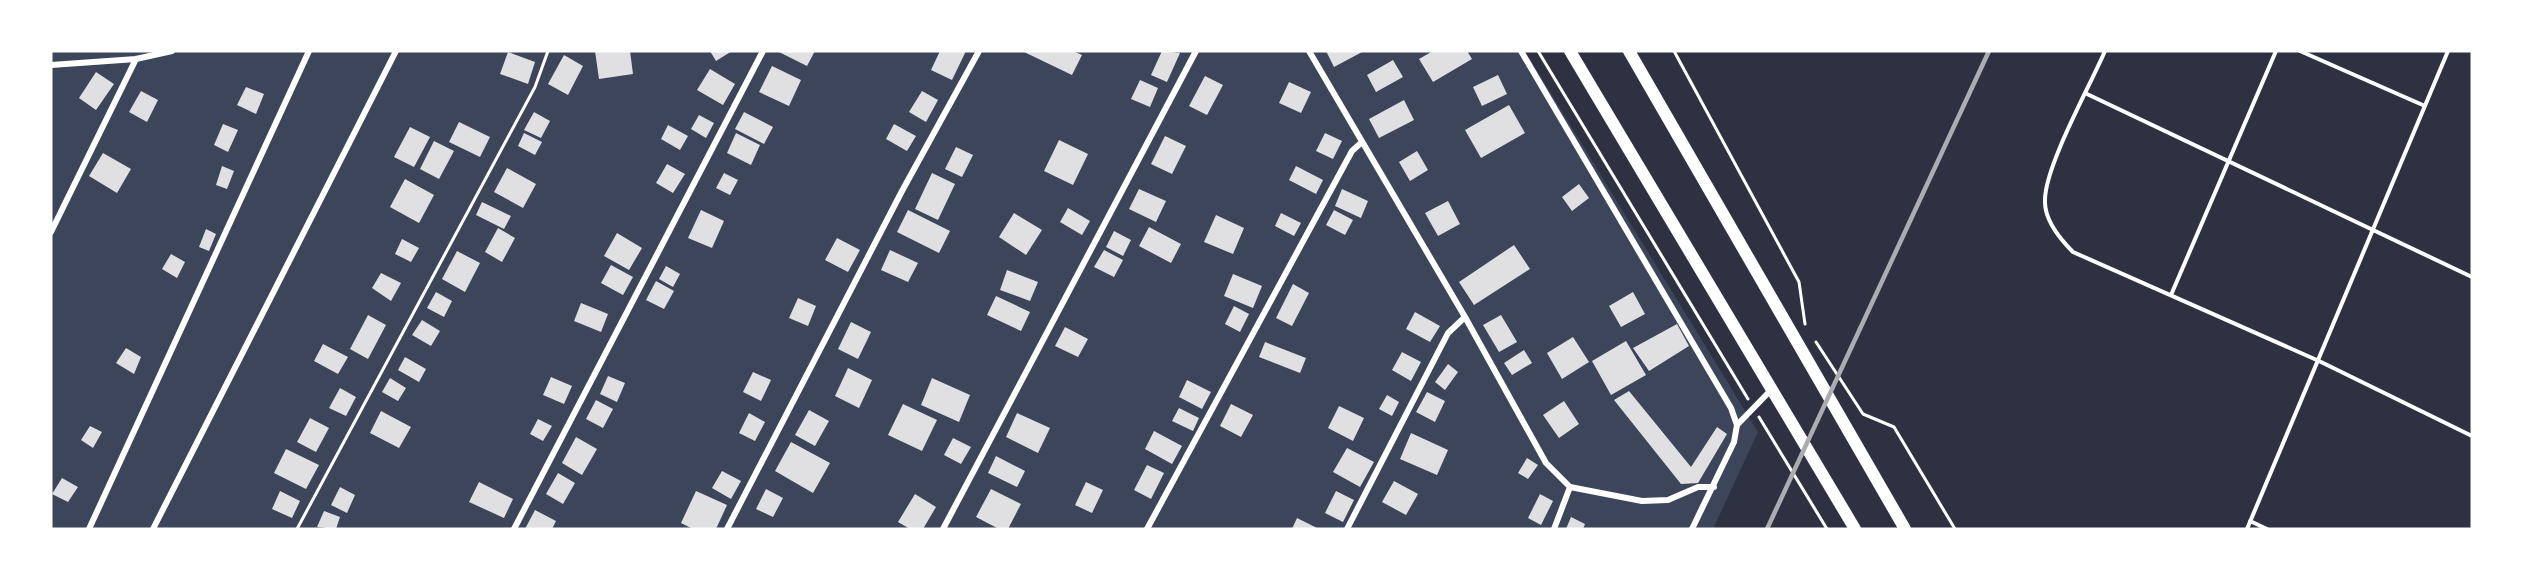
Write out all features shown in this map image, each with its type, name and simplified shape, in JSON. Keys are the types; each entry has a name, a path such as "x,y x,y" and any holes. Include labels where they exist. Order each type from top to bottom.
{"main road":[{"path":"1570,51 1855,529"},
{"path":"1629,51 1905,529"}],"street":[{"path":"51,66 136,59 172,51"},
{"path":"89,529 309,51"},
{"path":"153,529 396,51"},
{"path":"514,529 763,51"},
{"path":"727,529 902,191 979,51"},
{"path":"943,529 1196,51"},
{"path":"1309,51 1465,317 1546,463 1570,487 1642,501 1668,500 1698,487 1714,487"},
{"path":"1521,51 1720,389 1737,425"},
{"path":"51,232 136,59"},
{"path":"1147,529 1352,151 1362,142"},
{"path":"1347,529 1448,333 1465,317"},
{"path":"1692,529 1734,442 1737,425 1772,389"},
{"path":"1554,529 1570,487"}],"lane":[{"path":"2105,51 2053,166 2047,187 2044,202 2062,241 2073,252 2319,361 2472,436"},
{"path":"2171,295 2276,51"},
{"path":"2300,51 2426,107"},
{"path":"2247,529 2448,51"},
{"path":"2087,94 2472,277"},
{"path":"2250,521 2267,529"}],"path":[{"path":"297,529 535,87 548,51"},
{"path":"1538,51 1827,529"},
{"path":"1674,51 1799,282 1805,325"},
{"path":"1812,335 1863,414 1894,427 1955,529"}],"shaded area":[{"path":"51,51 1525,51 1758,432 1713,529 51,529"}],"building":[{"path":"595,51 630,51 633,74 599,79"},
{"path":"710,51 732,51 716,61"},
{"path":"777,51 815,51 807,66"},
{"path":"940,51 966,51 952,80 931,70"},
{"path":"1022,51 1073,51 1082,55 1072,75"},
{"path":"1162,51 1180,53 1167,82 1151,75"},
{"path":"1326,51 1364,51 1334,67"},
{"path":"1433,51 1467,51 1472,59 1433,82 1419,59"},
{"path":"508,52 535,62 528,84 500,74"},
{"path":"564,55 583,66 568,95 548,84"},
{"path":"1393,60 1403,77 1376,92 1367,75"},
{"path":"772,66 801,80 789,106 759,92"},
{"path":"710,69 735,84 723,105 697,90"},
{"path":"96,72 114,84 96,110 79,98"},
{"path":"1498,75 1507,94 1482,106 1473,87"},
{"path":"1205,76 1223,85 1207,115 1189,106"},
{"path":"1140,80 1158,88 1150,107 1131,99"},
{"path":"1289,82 1311,92 1301,113 1279,103"},
{"path":"246,87 264,94 256,114 237,105"},
{"path":"141,91 158,100 147,122 129,112"},
{"path":"922,91 938,100 926,122 909,112"},
{"path":"1404,100 1414,120 1379,138 1369,119"},
{"path":"1509,105 1525,133 1481,158 1465,130"},
{"path":"534,112 550,121 541,138 524,130"},
{"path":"744,112 773,127 764,144 735,129"},
{"path":"699,115 714,123 706,138 691,129"},
{"path":"459,122 490,137 480,157 449,142"},
{"path":"223,124 238,130 228,152 214,145"},
{"path":"894,124 916,136 907,151 886,139"},
{"path":"668,125 688,136 680,150 661,139"},
{"path":"410,127 430,137 414,167 394,157"},
{"path":"524,133 542,142 535,155 518,146"},
{"path":"736,133 760,145 751,165 727,153"},
{"path":"1325,133 1342,141 1333,159 1316,151"},
{"path":"1165,136 1186,146 1172,174 1151,164"},
{"path":"1059,140 1088,154 1073,185 1044,171"},
{"path":"434,141 454,151 439,179 420,169"},
{"path":"956,147 973,155 962,177 945,169"},
{"path":"1417,151 1428,170 1410,181 1399,162"},
{"path":"103,153 131,169 117,193 89,176"},
{"path":"667,164 685,174 673,193 656,183"},
{"path":"222,166 234,171 227,189 216,185"},
{"path":"1296,166 1323,180 1316,194 1289,180"},
{"path":"507,168 536,184 523,208 494,192"},
{"path":"724,173 738,180 730,195 716,188"},
{"path":"932,173 955,184 938,220 915,209"},
{"path":"405,179 434,195 419,223 390,207"},
{"path":"1579,184 1589,198 1572,211 1562,197"},
{"path":"1139,189 1166,201 1156,222 1129,209"},
{"path":"1342,189 1368,201 1361,218 1335,206"},
{"path":"1448,201 1460,224 1438,236 1425,213"},
{"path":"482,202 511,216 504,229 476,215"},
{"path":"1068,208 1090,221 1082,235 1060,222"},
{"path":"701,210 724,221 712,248 688,238"},
{"path":"908,210 950,231 939,253 897,232"},
{"path":"1334,210 1353,220 1345,235 1326,225"},
{"path":"1014,213 1042,230 1026,255 999,237"},
{"path":"1281,213 1301,223 1294,236 1275,226"},
{"path":"1216,215 1244,228 1233,254 1204,242"},
{"path":"1149,227 1181,244 1171,263 1139,246"},
{"path":"498,228 515,238 502,262 485,252"},
{"path":"206,229 216,234 209,251 199,247"},
{"path":"1114,231 1131,240 1123,256 1106,247"},
{"path":"617,233 642,248 629,270 604,256"},
{"path":"837,238 860,250 848,272 825,260"},
{"path":"402,239 419,248 411,262 395,254"},
{"path":"1514,245 1530,269 1474,305 1459,282"},
{"path":"890,250 918,263 908,282 881,270"},
{"path":"1104,250 1123,260 1114,277 1094,267"},
{"path":"457,251 480,263 465,292 442,279"},
{"path":"171,254 185,262 177,278 162,269"},
{"path":"611,265 633,277 623,295 601,283"},
{"path":"666,266 680,274 673,287 659,279"},
{"path":"1007,270 1038,282 1030,301 1000,290"},
{"path":"381,273 401,283 391,301 372,288"},
{"path":"1233,274 1262,286 1253,308 1224,296"},
{"path":"656,281 674,291 664,309 646,300"},
{"path":"1293,284 1309,293 1292,326 1276,318"},
{"path":"436,292 452,301 444,317 427,308"},
{"path":"1633,292 1645,314 1621,327 1609,306"},
{"path":"996,296 1030,312 1021,331 987,315"},
{"path":"798,298 816,306 808,326 789,318"},
{"path":"581,303 608,314 601,332 574,321"},
{"path":"1234,306 1249,314 1240,332 1225,324"},
{"path":"1415,312 1440,326 1430,342 1406,329"},
{"path":"368,315 386,325 368,359 350,349"},
{"path":"1501,315 1517,342 1499,352 1483,325"},
{"path":"422,320 440,331 431,346 412,335"},
{"path":"851,322 871,332 858,359 838,349"},
{"path":"1677,324 1689,346 1649,371 1633,348"},
{"path":"1065,327 1088,339 1078,357 1055,346"},
{"path":"1573,337 1589,362 1562,379 1547,353"},
{"path":"1626,341 1646,375 1611,395 1592,361"},
{"path":"1265,342 1306,358 1300,373 1259,357"},
{"path":"323,344 348,357 338,374 314,361"},
{"path":"126,348 141,357 134,374 116,363"},
{"path":"1524,350 1532,363 1512,375 1504,363"},
{"path":"1402,352 1421,362 1411,381 1392,370"},
{"path":"405,357 426,369 419,382 398,370"},
{"path":"1448,364 1458,372 1445,390 1435,382"},
{"path":"848,368 872,380 859,408 835,396"},
{"path":"753,372 771,380 761,401 743,392"},
{"path":"608,376 625,383 617,402 600,394"},
{"path":"551,377 572,386 564,404 543,395"},
{"path":"390,378 406,388 398,401 382,392"},
{"path":"932,378 970,395 959,422 921,405"},
{"path":"1187,380 1211,392 1202,409 1179,397"},
{"path":"340,388 356,397 346,416 329,408"},
{"path":"1629,391 1691,467 1717,427 1727,434 1698,483 1681,484 1614,400"},
{"path":"1427,392 1445,401 1435,422 1416,412"},
{"path":"1387,395 1399,402 1392,416 1379,409"},
{"path":"596,400 613,409 603,428 586,419"},
{"path":"1564,401 1579,424 1559,438 1543,415"},
{"path":"903,404 937,420 922,451 888,435"},
{"path":"1231,404 1253,415 1241,437 1220,426"},
{"path":"1339,406 1364,418 1353,441 1328,428"},
{"path":"1179,408 1199,418 1193,431 1172,421"},
{"path":"809,410 829,421 815,446 795,435"},
{"path":"381,411 411,427 399,448 370,433"},
{"path":"749,413 765,422 755,441 739,433"},
{"path":"1017,413 1050,428 1038,453 1006,437"},
{"path":"310,418 329,428 316,452 297,442"},
{"path":"538,419 552,426 543,441 530,434"},
{"path":"90,426 102,432 93,448 81,440"},
{"path":"1154,431 1182,446 1172,464 1145,449"},
{"path":"1411,433 1448,450 1437,475 1400,459"},
{"path":"576,437 597,449 582,475 562,463"},
{"path":"953,438 971,447 961,464 944,455"},
{"path":"791,442 830,463 813,493 775,471"},
{"path":"1347,448 1374,462 1360,487 1333,472"},
{"path":"286,449 319,465 306,489 274,473"},
{"path":"996,456 1025,471 1017,487 988,473"},
{"path":"1527,458 1538,465 1528,479 1518,473"},
{"path":"1147,465 1164,473 1151,499 1134,490"},
{"path":"722,471 741,481 731,499 712,488"},
{"path":"558,473 575,483 563,504 546,494"},
{"path":"62,478 78,487 68,502 52,494"},
{"path":"1394,481 1418,494 1406,515 1382,502"},
{"path":"479,482 513,499 504,518 469,502"},
{"path":"1086,482 1103,490 1092,513 1075,505"},
{"path":"340,487 355,495 347,513 331,505"},
{"path":"766,489 783,498 773,517 756,509"},
{"path":"991,489 1021,504 1008,529 999,529 976,517"},
{"path":"280,491 300,501 292,518 272,509"},
{"path":"696,491 727,505 716,529 693,529 681,523"},
{"path":"1336,491 1354,500 1343,522 1325,513"},
{"path":"915,494 936,507 923,529 910,529 898,522"},
{"path":"1540,494 1553,501 1541,525 1528,518"},
{"path":"535,510 556,521 552,529 525,529"},
{"path":"324,511 340,517 336,529 317,527"},
{"path":"1571,517 1585,524 1583,529 1566,529"},
{"path":"1297,518 1319,529 1292,529"}],"railway":[{"path":"1767,529 1989,51"}]}
